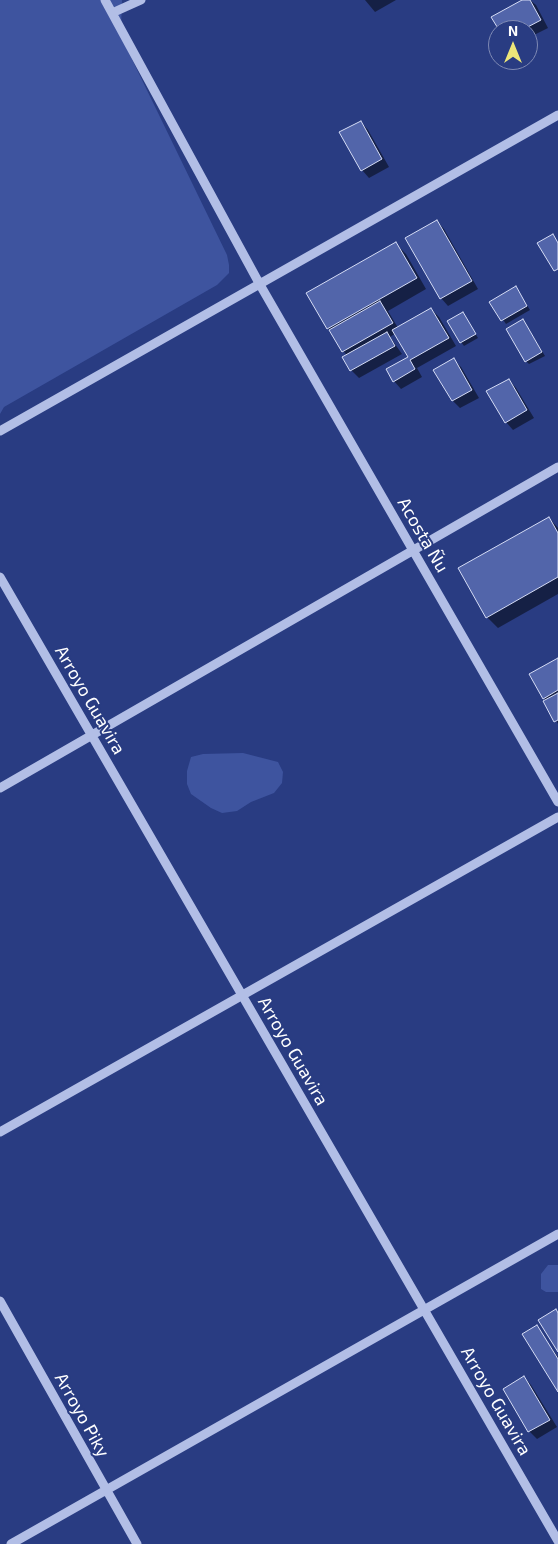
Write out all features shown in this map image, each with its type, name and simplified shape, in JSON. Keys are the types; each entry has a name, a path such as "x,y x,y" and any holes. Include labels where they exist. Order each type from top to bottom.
{"street":[{"name":"Acosta Ñu","path":"105,0 259,283 558,802"},
{"path":"112,13 141,0"},
{"path":"0,431 558,115"},
{"path":"0,788 558,468"},
{"name":"Arroyo Guavira","path":"0,577 558,1541"},
{"path":"0,1132 558,817"},
{"path":"11,1544 558,1234"},
{"name":"Arroyo Piky","path":"0,1301 136,1544"}],"shaded area":[{"path":"0,0 122,0 121,28 126,47 227,255 229,273 217,285 4,407 0,414"},
{"path":"243,753 278,762 283,772 282,783 274,793 251,802 237,811 222,813 191,794 187,784 187,771 191,757 203,754"},
{"path":"548,1265 558,1265 558,1292 546,1292 541,1289 541,1274"}],"building":[{"path":"522,0 530,0 541,20 538,22 538,20 493,20 491,17"},
{"path":"361,121 382,159 361,171 339,132"},
{"path":"437,220 472,281 440,299 405,238"},
{"path":"553,234 558,243 558,269 554,271 537,243"},
{"path":"396,242 417,278 327,329 306,293"},
{"path":"516,286 527,306 501,321 489,302"},
{"path":"380,301 393,323 342,352 329,330"},
{"path":"431,308 449,338 410,360 415,369 393,382 386,369 408,357 392,330"},
{"path":"463,312 476,334 460,343 447,321"},
{"path":"523,319 542,352 525,362 506,329"},
{"path":"387,332 395,346 350,371 342,357"},
{"path":"454,358 472,390 452,401 433,370"},
{"path":"509,379 527,410 505,423 486,391"},
{"path":"549,517 558,533 558,577 486,618 458,568"},
{"path":"558,658 558,690 543,699 529,674"},
{"path":"558,693 558,720 554,722 543,701"},
{"path":"556,1309 558,1313 558,1352 538,1320"},
{"path":"537,1325 558,1359 558,1392 522,1334"},
{"path":"524,1376 550,1420 528,1432 503,1389"}]}
